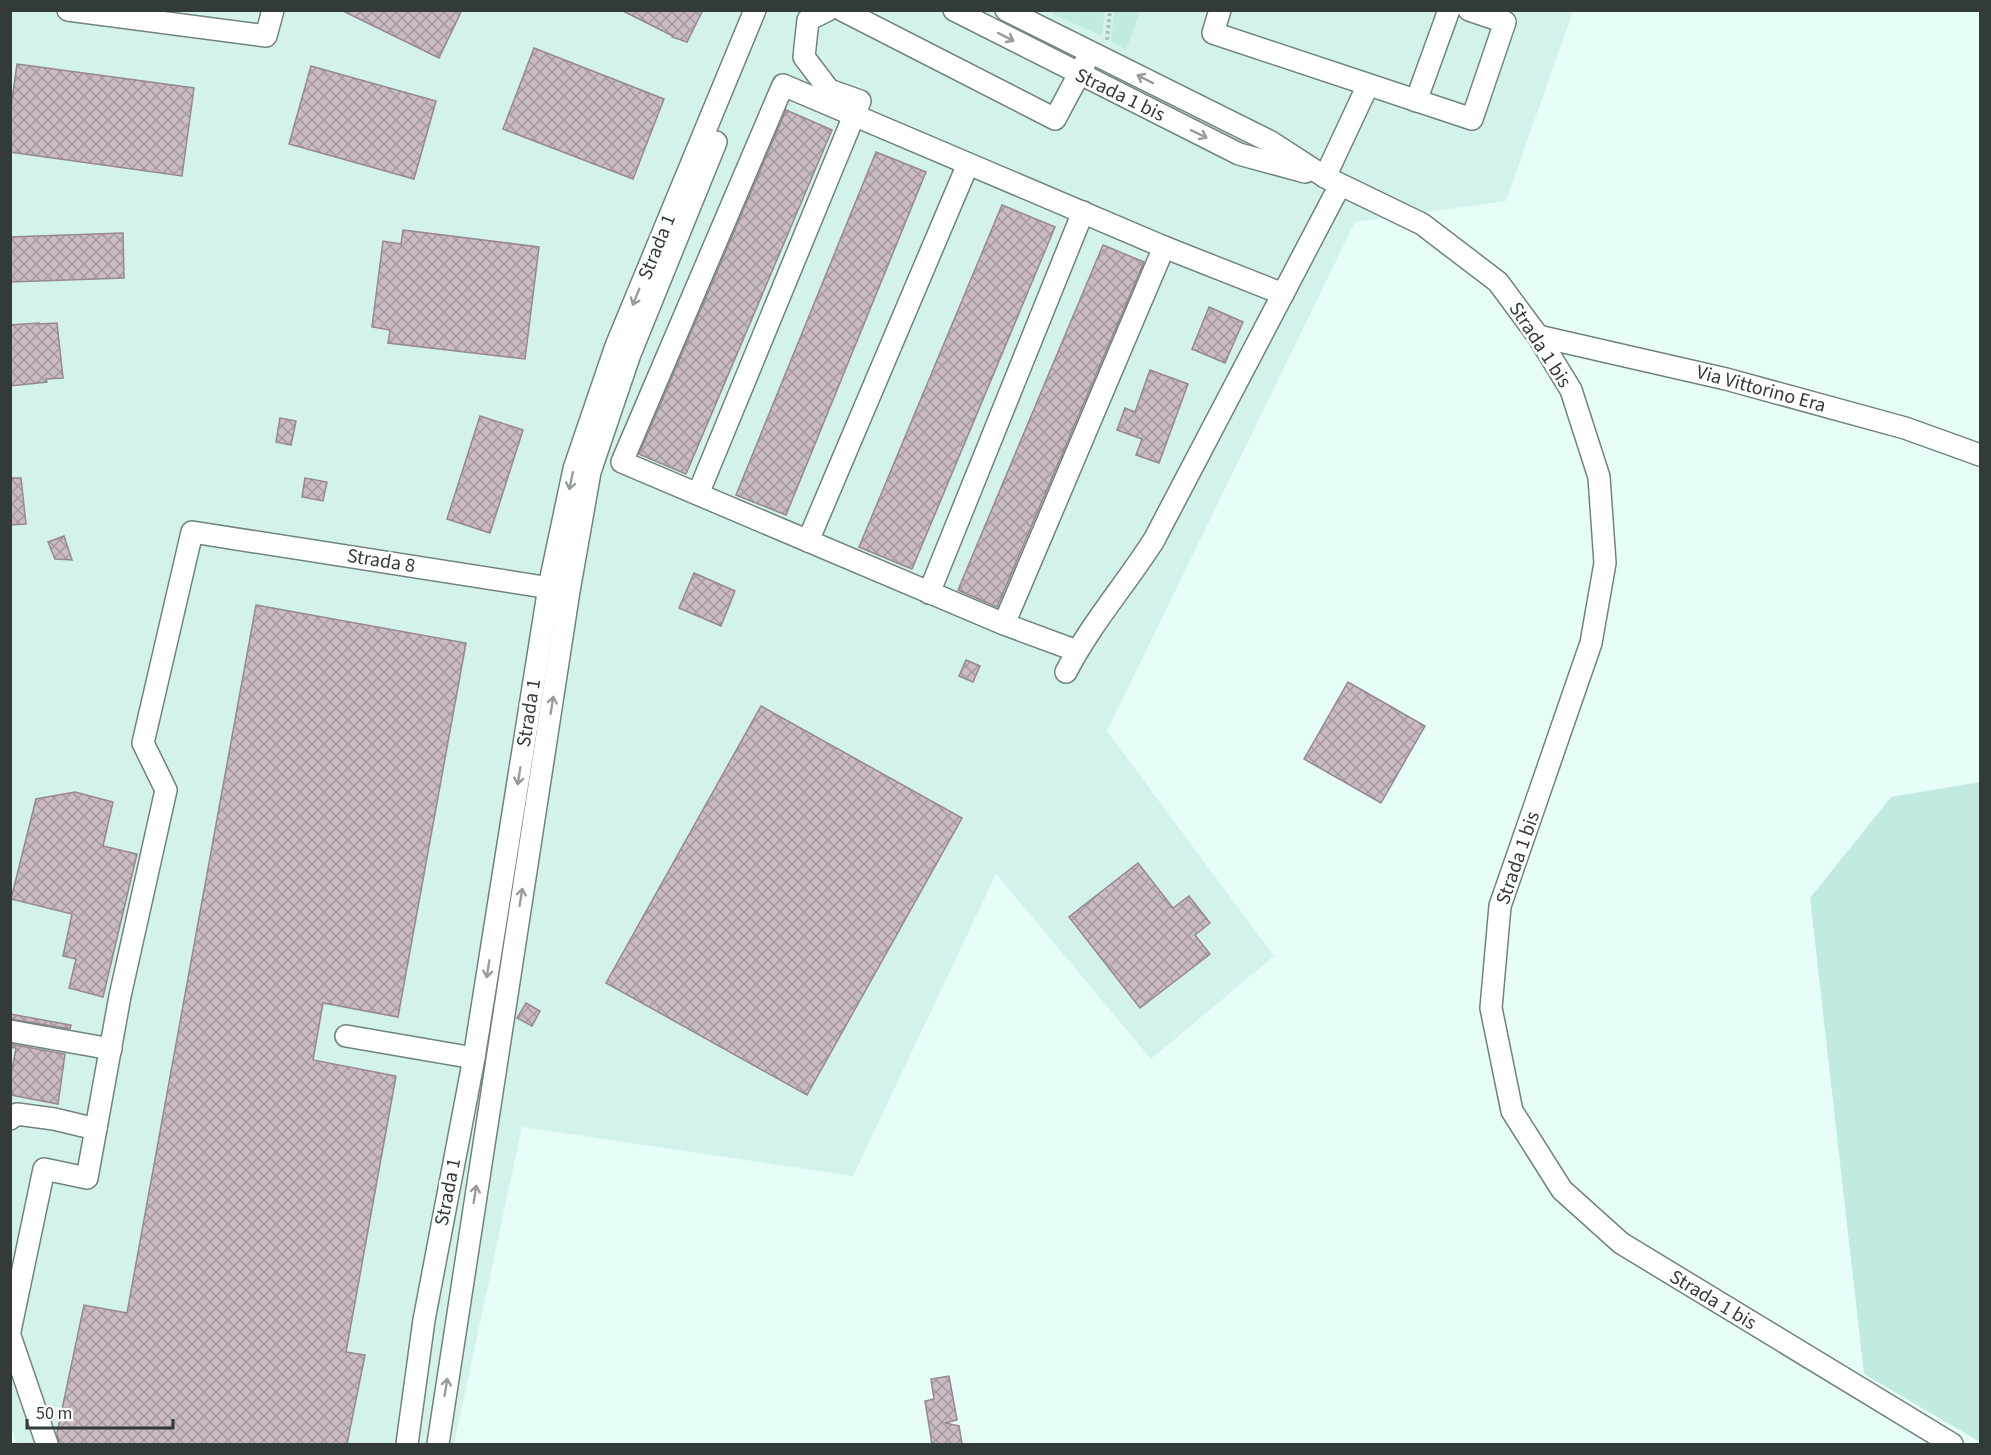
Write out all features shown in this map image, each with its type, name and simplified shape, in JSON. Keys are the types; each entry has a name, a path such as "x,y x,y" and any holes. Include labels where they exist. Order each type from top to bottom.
{"street":[{"path":"68,10 266,36 273,10"},
{"name":"Strada 1","path":"438,1444 574,469 616,346 755,10"},
{"name":"Strada 1","path":"407,1444 424,1320 559,589 590,472 630,354 771,10"},
{"path":"699,494 860,101 829,90 804,57 808,20 828,10"},
{"path":"842,10 1055,119 1079,75 1097,55"},
{"name":"Strada 1 bis","path":"954,10 1239,154 1333,181"},
{"name":"Strada 1 bis","path":"1006,10 1271,142 1333,181 1422,224 1498,282 1538,336 1571,390 1599,477 1605,563 1591,643 1500,906 1491,1008 1512,1111 1562,1190 1621,1243 1952,1444"},
{"path":"1220,10 1213,33 1472,119 1505,22 1469,10"},
{"path":"1416,101 1449,10"},
{"path":"1077,651 1004,624 622,462 783,85 1164,247 1283,294"},
{"path":"1066,672 1077,651 1154,540 1283,294 1333,181 1368,85"},
{"path":"808,541 968,164"},
{"path":"930,593 1083,212"},
{"path":"1004,624 1164,247"},
{"name":"Via Vittorino Era","path":"1538,336 1726,379 1905,428 1980,455"},
{"name":"Strada 8","path":"111,1049 120,996 166,790 143,743 192,532 559,589"},
{"path":"10,1031 111,1049 87,1178 44,1169 10,1331"},
{"path":"346,1036 474,1058"},
{"path":"10,1119 17,1114 54,1119 96,1129"},
{"path":"10,1336 47,1444"}],"path":[{"path":"1097,55 1110,10"}],"shaded area":[{"path":"10,11 1573,11 1506,201 1355,222 1107,731 1274,956 1151,1059 996,874 853,1176 522,1127 454,1444 17,1444 10,1426"}],"green space":[{"path":"1053,11 1105,11 1102,36 1053,14"},
{"path":"1114,11 1140,11 1126,50 1111,41"},
{"path":"1980,782 1980,1442 1864,1374 1810,898 1891,797"}],"building":[{"path":"341,10 462,10 439,58"},
{"path":"621,10 703,10 687,42 672,37"},
{"path":"534,48 664,99 633,179 503,129"},
{"path":"17,64 194,88 182,176 10,152 10,114"},
{"path":"311,66 436,101 414,179 289,144"},
{"path":"786,110 832,130 686,474 639,454"},
{"path":"876,152 926,172 786,515 736,495"},
{"path":"1002,205 1055,227 912,569 859,547"},
{"path":"403,230 539,247 525,359 388,343 390,330 372,327 383,241 401,244"},
{"path":"123,233 124,278 10,282 10,237"},
{"path":"1103,245 1144,262 997,607 958,590"},
{"path":"1209,307 1243,322 1225,363 1192,349"},
{"path":"57,323 63,378 10,386 10,325"},
{"path":"1150,370 1188,384 1159,463 1136,455 1142,439 1117,430 1125,408 1135,412"},
{"path":"480,416 523,430 490,533 447,519"},
{"path":"280,418 296,421 291,445 276,442"},
{"path":"10,478 21,478 26,524 10,525"},
{"path":"305,478 327,482 323,501 302,497"},
{"path":"64,536 72,560 55,559 48,542"},
{"path":"694,573 735,591 721,626 679,608"},
{"path":"256,605 466,643 398,1017 323,1003 313,1060 396,1076 346,1352 365,1355 347,1444 59,1444 57,1433 84,1305 127,1313"},
{"path":"966,660 980,666 973,682 959,676"},
{"path":"1348,682 1425,726 1381,803 1304,759"},
{"path":"761,706 962,818 807,1095 606,983"},
{"path":"75,792 113,802 103,846 137,854 103,997 69,988 76,959 63,956 72,914 11,899 36,799"},
{"path":"1138,863 1173,908 1189,896 1210,923 1195,935 1210,954 1140,1008 1069,917"},
{"path":"526,1003 540,1011 532,1026 517,1018"},
{"path":"10,1014 71,1025 70,1029 10,1019"},
{"path":"10,1044 65,1054 58,1104 10,1095 16,1048 10,1047"},
{"path":"949,1376 957,1420 945,1423 959,1426 962,1444 932,1444 925,1401 934,1399 931,1379"}]}
